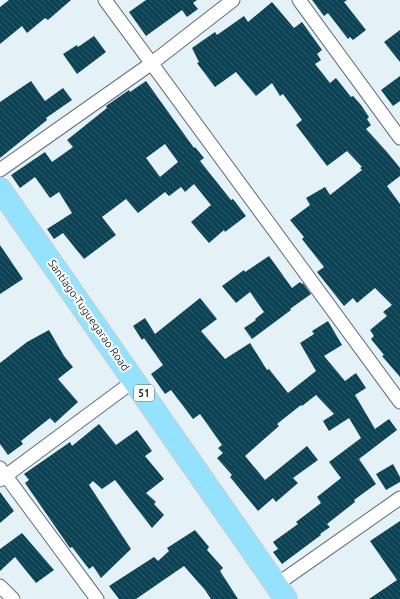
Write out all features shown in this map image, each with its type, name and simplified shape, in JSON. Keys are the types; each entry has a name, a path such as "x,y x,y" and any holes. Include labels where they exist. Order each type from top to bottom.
{"highway":[{"name":"Santiago-Tuguegarao Road","path":"0,189 135,380 281,592"}],"street":[{"path":"105,0 400,402"},
{"path":"0,170 152,63 233,0"},
{"path":"299,0 400,138"},
{"path":"97,599 2,474 135,380"},
{"path":"281,592 400,498"},
{"path":"0,586 13,599"}],"building":[{"path":"9,0 71,0 48,20 45,18 27,33 22,26 0,44 0,7"},
{"path":"146,0 197,0 193,3 198,9 187,17 182,10 146,36 129,12"},
{"path":"312,0 347,0 344,2 366,30 353,40 350,37 348,39 328,13 324,16"},
{"path":"272,2 294,28 302,22 322,50 317,54 321,60 315,64 330,83 336,78 351,97 353,96 361,105 369,117 367,119 371,125 366,129 400,168 400,176 387,186 400,204 400,377 382,356 384,355 371,339 374,336 370,330 387,316 383,312 392,305 375,288 357,303 353,298 344,306 317,272 324,267 302,239 304,237 290,220 310,205 306,198 325,187 330,195 362,170 360,168 362,167 347,151 327,166 296,125 302,120 283,94 280,96 272,83 256,96 236,72 215,87 197,63 199,62 192,48 215,32 217,35 244,16 248,22"},
{"path":"400,30 400,62 384,42"},
{"path":"94,36 106,52 77,74 63,54 77,45 78,47"},
{"path":"400,76 400,101 393,106 381,90"},
{"path":"31,81 45,101 63,88 72,100 46,118 47,120 0,158 0,102"},
{"path":"146,81 194,148 195,147 204,158 200,161 231,200 233,199 246,216 225,232 224,230 209,243 191,222 211,205 194,184 185,192 181,187 169,196 165,192 138,213 126,199 102,217 116,235 84,259 63,233 54,239 47,229 72,213 59,192 50,198 35,177 20,188 11,175 45,152 52,162 73,147 67,140 107,108 106,106 129,90 130,92","holes":["165,144 178,162 160,177 146,158"]},
{"path":"0,245 23,279 0,294"},
{"path":"269,256 292,288 300,282 302,284 303,283 311,294 252,339 244,328 256,320 255,319 264,312 250,292 236,303 222,286 244,270 245,272"},
{"path":"200,298 217,319 201,331 225,359 250,343 267,370 269,369 288,393 316,371 300,343 314,334 312,331 328,321 342,345 324,356 345,381 356,373 366,388 355,395 375,429 389,419 397,430 359,459 376,484 354,500 355,502 327,524 330,527 320,534 321,535 282,564 273,552 278,549 273,542 298,524 296,522 321,503 317,497 341,478 329,462 361,438 349,418 329,431 323,421 334,414 316,395 302,406 301,405 277,424 279,426 245,456 265,480 307,446 318,460 293,478 298,483 276,502 273,498 258,511 230,477 232,475 217,458 223,453 218,448 222,445 200,414 193,419 171,390 165,394 151,374 163,365 144,338 142,340 133,326 145,318 155,334"},
{"path":"49,330 64,356 73,367 58,379 78,402 55,423 50,418 21,441 23,444 8,455 0,444 0,363 27,342"},
{"path":"99,424 116,445 137,430 152,451 145,456 164,479 146,493 156,502 154,504 164,515 152,528 115,480 102,489 93,481 89,485 131,549 101,578 93,566 89,569 72,547 70,548 25,483 29,480 24,474 70,442 72,446"},
{"path":"393,464 400,477 400,482 386,490 376,474"},
{"path":"0,492 14,511 0,523"},
{"path":"400,521 400,599 369,599 397,580 370,541"},
{"path":"195,530 209,547 207,550 223,568 220,571 238,599 211,599 184,566 136,599 119,599 109,586 154,557 158,561 169,551 167,548"},
{"path":"22,533 54,570 36,583 15,557 0,571 0,549"}]}
